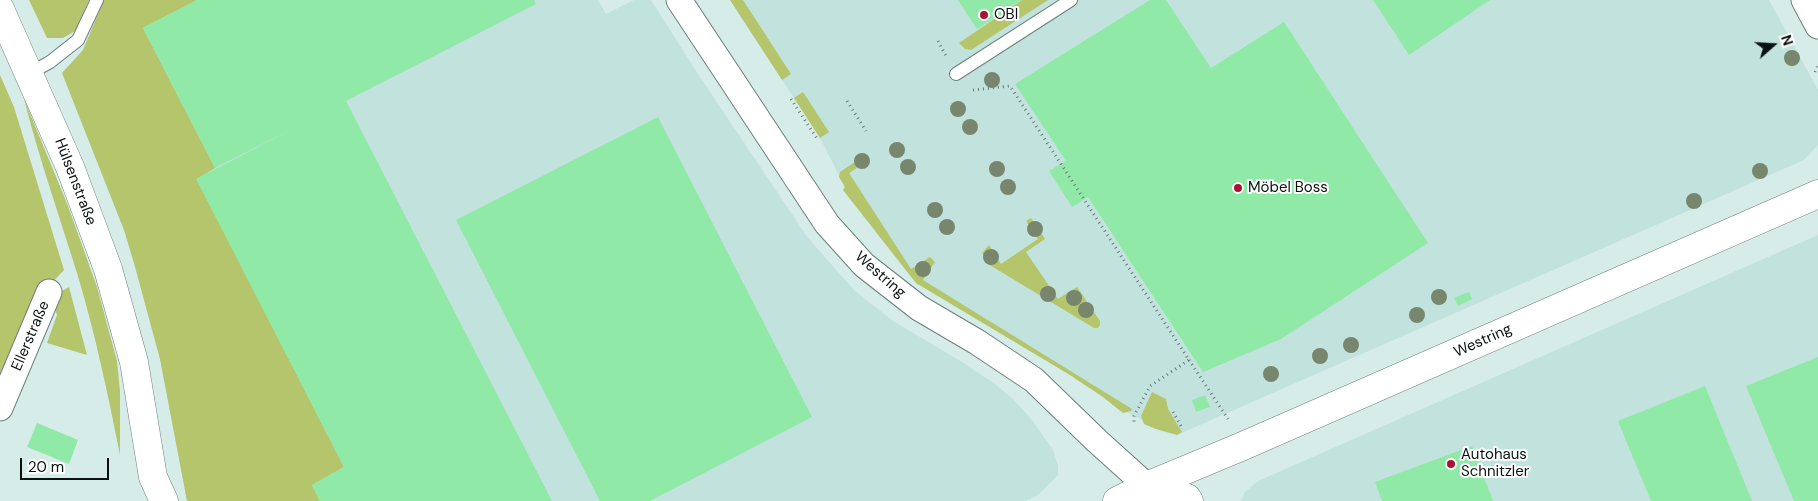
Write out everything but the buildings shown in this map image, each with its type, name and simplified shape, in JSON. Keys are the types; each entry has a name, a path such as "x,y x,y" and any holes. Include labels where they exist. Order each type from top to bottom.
{"main road":[{"name":"Hülsenstraße","path":"0,9 70,166 104,260 134,362 155,493"},
{"name":"Westring","path":"1117,501 1150,493 1243,446 1818,194"},
{"path":"1150,493 1187,498 1189,501"}],"street":[{"name":"Westring","path":"679,0 827,224 864,265 920,308 977,342 1034,380 1054,397 1150,493"},
{"path":"1804,0 1818,26"},
{"name":"Ellerstraße","path":"0,408 49,292"}],"lane":[{"path":"30,73 50,62 78,40 96,0"},
{"path":"956,74 1071,0"}],"path":[{"path":"1815,72 1818,65"},
{"path":"981,90 1010,86 1228,419"},
{"path":"791,99 818,140"},
{"path":"848,101 866,131"},
{"path":"1072,182 1077,179"},
{"path":"1134,423 1134,416 1150,386 1189,360"},
{"path":"1173,412 1181,426"}],"shaded area":[{"path":"104,0 598,0 606,14 634,0 651,0 698,74 808,238 855,291 893,321 962,362 995,384 1013,399 1032,420 1053,450 1058,466 1058,475 1038,495 1026,501 187,501 160,359 134,263 124,230 62,73 83,50"},
{"path":"730,0 1769,0 1818,90 1818,145 1804,160 1177,435 1144,424 1142,420 1127,412 1123,413 1070,375 916,283 843,190 845,187 820,138"},
{"path":"1818,235 1818,501 1241,501 1245,492 1258,481"}],"green space":[{"path":"29,0 89,0 75,31 63,38 47,38"},
{"path":"104,0 197,0 143,28 215,168 197,179 344,467 312,485 320,501 187,501 160,359 134,263 124,230 62,73 83,50"},
{"path":"730,0 743,0 791,74 782,80"},
{"path":"1022,0 1048,0 971,50 965,49 959,43"},
{"path":"0,75 14,107 64,270 48,287 0,383"},
{"path":"803,92 829,132 820,138 794,98"},
{"path":"24,99 68,206 97,287 117,361 120,391 120,455 101,364 84,296"},
{"path":"864,156 868,161 849,173 911,269 930,257 935,262 923,280 1132,409 1131,411 1123,413 1070,375 916,283 843,190 845,187 839,177 840,172"},
{"path":"1031,218 1045,239 1026,252 1058,299 1077,287 1100,321 1098,328 1094,328 988,264 982,253 989,245 1001,264 1038,239 1026,221"},
{"path":"69,287 87,355 47,343 57,315 51,297"},
{"path":"1152,392 1166,399 1168,409 1182,432 1177,435 1144,424 1141,416"}],"place":[{"name":"OBI","path":"984,15"},
{"name":"Möbel Boss","path":"1238,188"},
{"name":"Autohaus Schnitzler","path":"1451,464"}]}
